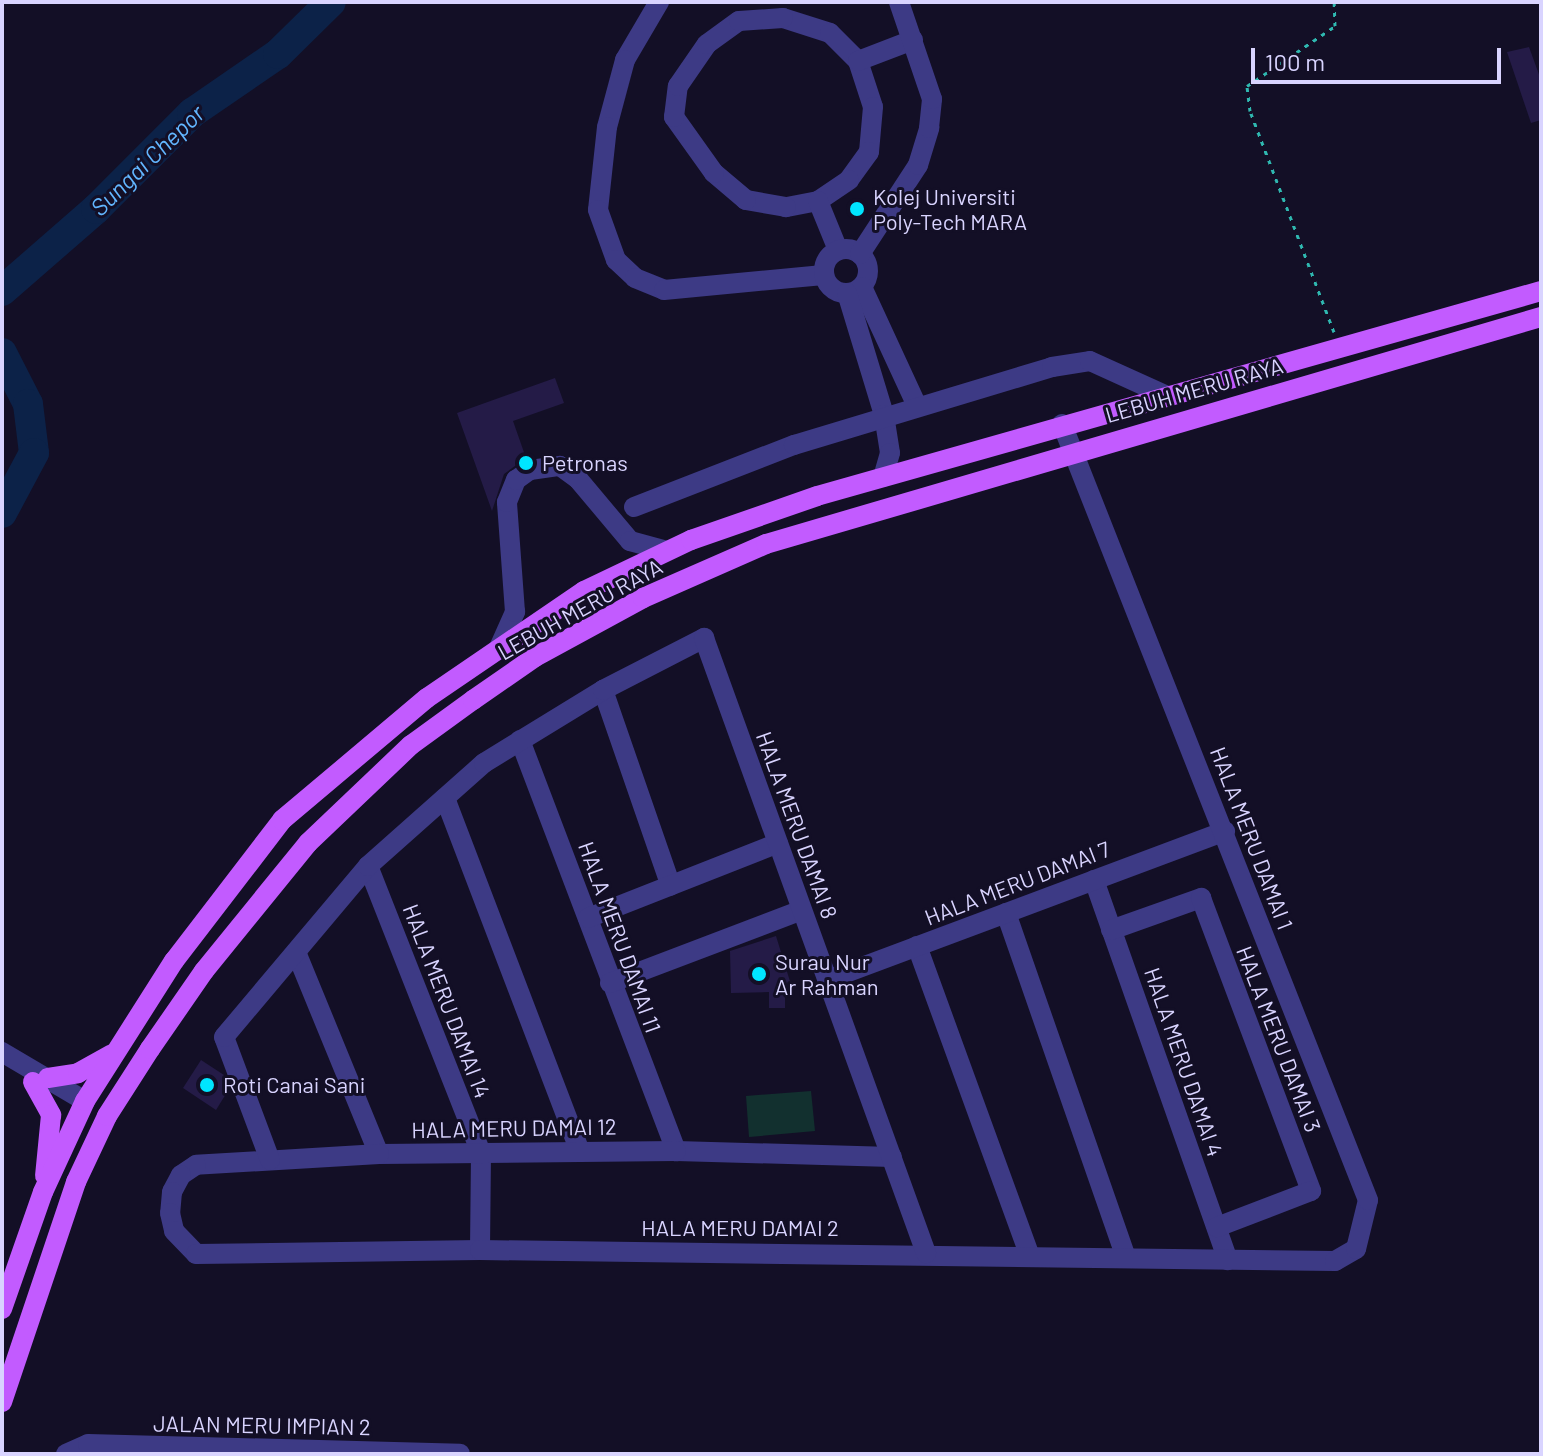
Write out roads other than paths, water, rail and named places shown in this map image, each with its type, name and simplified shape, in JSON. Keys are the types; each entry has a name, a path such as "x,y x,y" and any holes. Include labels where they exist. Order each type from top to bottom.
{"main road":[{"name":"LEBUH MERU RAYA","path":"2,1309 6,1283 85,1101 174,961 282,820 427,698 584,591 667,551 883,477 1541,291"},
{"name":"LEBUH MERU RAYA","path":"2,1402 76,1182 126,1084 204,971 308,843 411,745 535,657 643,598 766,544 1072,450 1541,317"},
{"path":"43,1192 52,1120 40,1080 78,1073 118,1051"},
{"path":"76,1182 76,1155 93,1118 85,1101 102,1099 126,1084"}],"street":[{"path":"659,2 625,60 607,127 598,210 616,260 635,278 664,290 823,275"},
{"path":"860,254 918,165 929,128 932,99 899,2"},
{"path":"783,18 830,33 858,61 873,107 869,152 849,180 818,201 786,207 746,200 714,173 674,117 678,86 707,44 739,21 783,18"},
{"path":"858,61 913,40"},
{"path":"818,201 838,250"},
{"path":"838,250 825,264 823,275 836,291 855,290"},
{"path":"838,250 860,254 868,266 855,290 890,453 883,477"},
{"path":"855,290 917,406"},
{"path":"634,507 884,415 1052,367 1090,361 1165,395"},
{"name":"HALA MERU DAMAI 1","path":"1062,424 1368,1200 1356,1249 1335,1261"},
{"path":"498,650 515,612 507,502 516,480 530,470 560,466 578,479 630,541 667,551"},
{"name":"HALA MERU DAMAI 8","path":"603,690 704,638 926,1253"},
{"path":"270,1160 224,1037 368,866 445,798 520,740 603,690 671,886"},
{"name":"HALA MERU DAMAI 11","path":"520,740 676,1151"},
{"path":"445,798 580,1152"},
{"name":"HALA MERU DAMAI 7","path":"827,980 1225,831"},
{"path":"588,918 778,843"},
{"name":"HALA MERU DAMAI 14","path":"368,866 481,1153 480,1250"},
{"name":"HALA MERU DAMAI 4","path":"1094,880 1228,1260"},
{"name":"HALA MERU DAMAI 3","path":"1111,930 1201,898 1311,1191 1217,1227"},
{"path":"610,983 802,910"},
{"path":"1006,913 1125,1255"},
{"path":"917,946 1029,1254"},
{"path":"296,952 379,1154"},
{"path":"2,1052 64,1098 85,1101"},
{"path":"2,1067 40,1080"},
{"name":"HALA MERU DAMAI 12","path":"170,1213 172,1192 181,1175 196,1165 379,1154 676,1151 892,1157"},
{"name":"HALA MERU DAMAI 2","path":"170,1213 174,1231 196,1254 480,1250 1125,1255 1335,1261"},
{"name":"JALAN MERU IMPIAN 2","path":"66,1454 88,1444 139,1450 457,1454"}],"waterway":[{"name":"Sungai Chepor","path":"2,291 96,209 192,113 278,54 331,2"},
{"name":"Sungai Chepor","path":"2,353 28,404 34,453 2,513"}],"place":[{"name":"Kolej Universiti Poly-Tech MARA","path":"857,209"},
{"name":"Petronas","path":"526,463"},
{"name":"Surau Nur Ar Rahman","path":"759,974"},
{"name":"Roti Canai Sani","path":"207,1085"}]}
